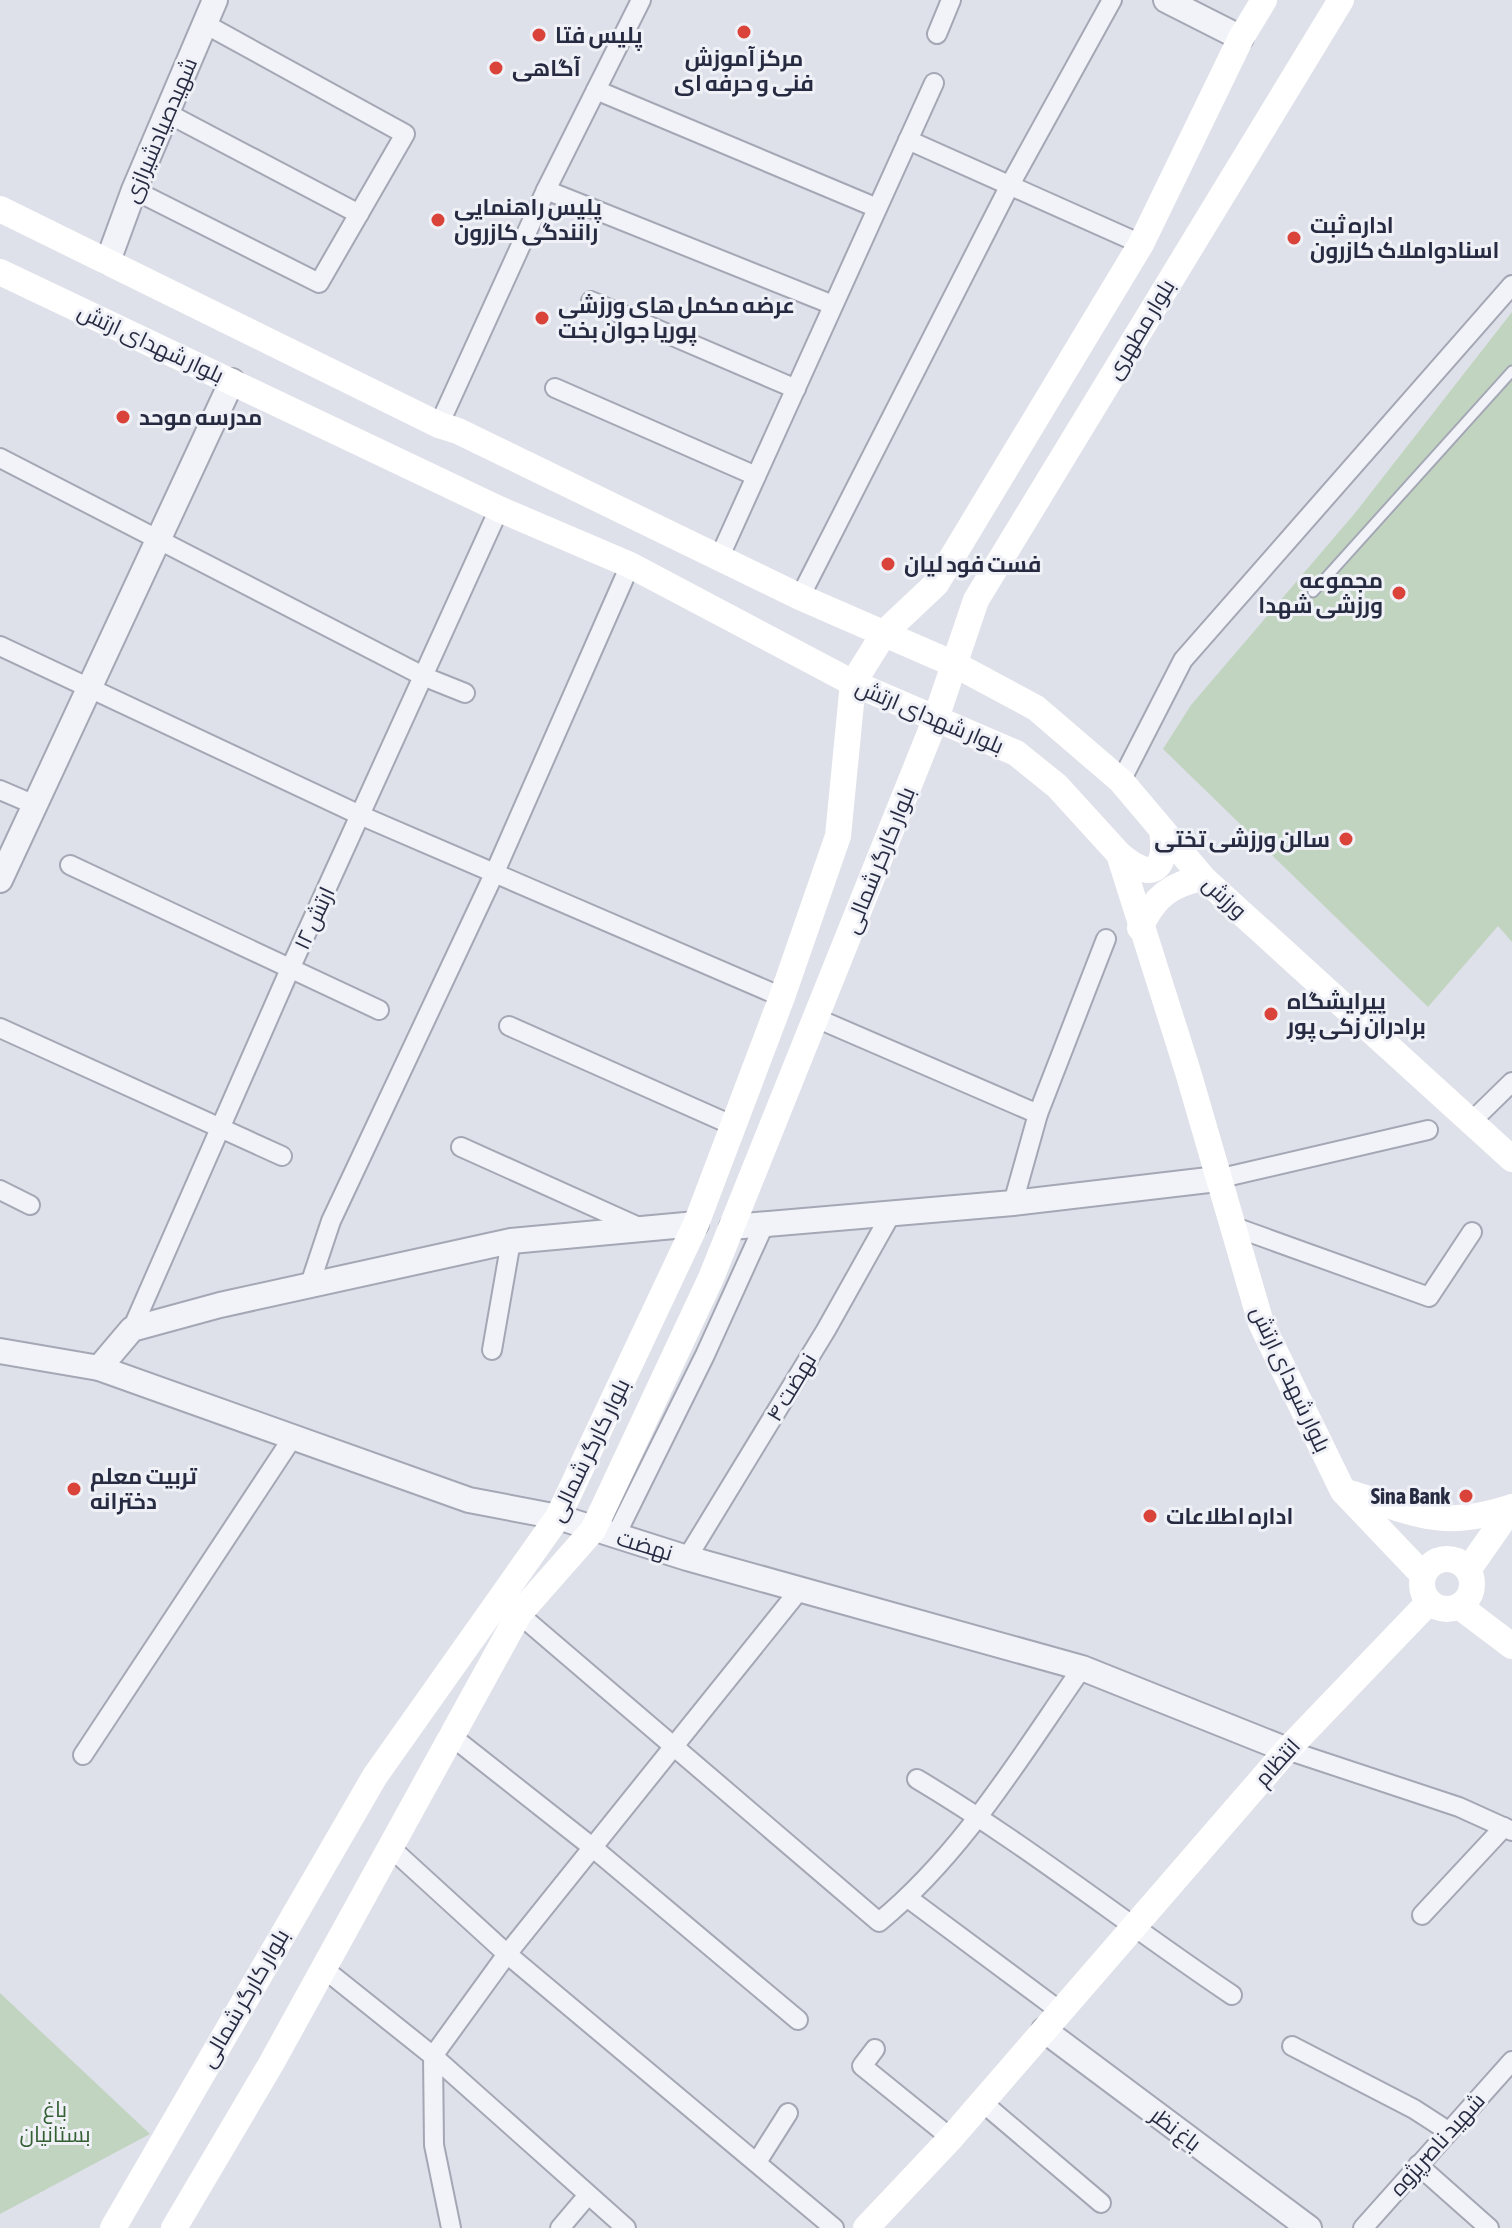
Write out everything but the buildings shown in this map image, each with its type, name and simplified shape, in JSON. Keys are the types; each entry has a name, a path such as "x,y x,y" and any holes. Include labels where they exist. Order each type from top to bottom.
{"main road":[{"name":"بلوار مطهری","path":"853,683 885,632 936,584 1141,244 1241,38 1264,0"},
{"name":"بلوار مطهری","path":"936,718 976,600 1341,0"},
{"path":"0,209 439,425 458,431 800,597 885,632"},
{"name":"بلوار شهدای ارتش","path":"0,272 499,509 630,565 853,683 1016,753 1057,786 1119,854 1188,1072 1261,1323 1343,1491 1423,1575"},
{"name":"ورزش","path":"885,632 956,665 1036,708 1121,781 1203,878 1512,1159"},
{"name":"بلوار کارگر شمالی","path":"113,2228 375,1776 558,1517 696,1224 782,997 838,836 853,683"},
{"name":"بلوار کارگر شمالی","path":"174,2228 392,1849 450,1735 519,1614 604,1534 732,1227 936,718"},
{"path":"1119,854 1133,867 1153,869 1162,864 1165,856 1162,830"},
{"path":"1140,928 1149,908 1163,892 1182,882 1203,878"},
{"path":"1343,1491 1425,1518 1473,1520 1512,1507"},
{"path":"1468,1570 1512,1507"},
{"path":"1453,1559 1468,1570 1472,1590 1459,1606 1443,1609 1429,1602 1422,1592 1423,1575 1435,1561 1453,1559"},
{"name":"انتظام","path":"866,2228 951,2138 1287,1750 1429,1602"},
{"path":"1459,1606 1512,1646"}],"street":[{"name":"شهیدصیادشیرازی","path":"108,261 134,190 215,0"},
{"path":"439,425 546,190 641,0"},
{"path":"937,34 951,0"},
{"path":"800,597 1011,183 1112,0"},
{"path":"1166,0 1241,38"},
{"path":"134,190 319,283 405,134 205,24"},
{"path":"720,556 934,83"},
{"path":"596,90 877,208"},
{"path":"167,113 359,214"},
{"path":"908,140 1011,183 1141,244"},
{"path":"546,190 833,305"},
{"path":"1121,781 1183,660 1512,285"},
{"path":"591,301 796,389"},
{"path":"0,880 232,381"},
{"path":"555,388 756,476"},
{"path":"0,458 425,677 465,693"},
{"name":"ارتش ۱۲","path":"132,1329 290,969 499,509"},
{"path":"309,1287 331,1221 495,872 630,565"},
{"path":"0,646 362,816 782,997"},
{"path":"0,790 35,805"},
{"path":"70,865 379,1010"},
{"path":"1013,1203 1038,1114 1106,939"},
{"path":"816,1018 1038,1114"},
{"path":"509,1026 734,1126"},
{"path":"0,1028 282,1156"},
{"path":"1471,1122 1512,1082"},
{"path":"732,1227 1013,1203 1217,1179 1428,1130"},
{"path":"461,1147 643,1229"},
{"path":"0,1190 30,1205"},
{"name":"نهضت ۴","path":"687,1558 826,1330 891,1214"},
{"path":"99,1368 132,1329 220,1305 511,1241 696,1224"},
{"path":"604,1534 705,1355 764,1225"},
{"path":"1232,1226 1429,1297 1472,1232"},
{"path":"492,1350 511,1241"},
{"name":"نهضت","path":"0,1351 99,1368 469,1500 558,1517 687,1558 1082,1668 1287,1750"},
{"path":"83,1755 293,1437"},
{"path":"451,2228 434,2145 433,2056 507,1954 801,1588"},
{"path":"519,1614 879,1922 908,1898 979,1816 1082,1668"},
{"path":"450,1735 592,1847 798,2020"},
{"path":"1287,1750 1459,1807 1508,1829 1422,1915"},
{"path":"917,1779 979,1816 1131,1928 1232,1995"},
{"path":"392,1849 507,1954 834,2228"},
{"path":"908,1898 1052,2020"},
{"path":"323,1968 433,2056 626,2228"},
{"name":"باغ نظر","path":"1052,2020 1309,2228"},
{"path":"1292,2046 1414,2109 1448,2131"},
{"path":"875,2049 862,2066 951,2138"},
{"name":"شهید ناصرپژوه","path":"1363,2228 1448,2131 1509,2068"},
{"path":"982,2102 1101,2203"},
{"path":"757,2162 788,2113"},
{"path":"1418,2165 1489,2228"},
{"path":"560,2228 588,2195"}],"lane":[{"path":"1313,592 1512,371"}],"green space":[{"name":"مجموعه ورزشی شهدا","path":"1512,312 1512,942 1498,926 1428,1007 1163,749 1191,705 1355,513"},
{"name":"باغ بستانیان","path":"0,1993 150,2134 0,2214"}],"place":[{"name":"مرکز آموزش فنی و حرفه ای","path":"744,32"},
{"name":"پلیس فتا","path":"539,35"},
{"name":"آگاهی","path":"496,68"},
{"name":"پلیس راهنمایی رانندگی کازرون","path":"438,220"},
{"name":"اداره ثبت اسنادواملاک کازرون","path":"1294,238"},
{"name":"عرضه مکمل های ورزشی پوریا جوان بخت","path":"542,318"},
{"name":"مدرسه موحد","path":"123,417"},
{"name":"فست فود لیان","path":"888,564"},
{"name":"مجموعه ورزشی شهدا","path":"1399,593"},
{"name":"سالن ورزشی تختی","path":"1346,839"},
{"name":"پیرایشگاه برادران زکی پور","path":"1271,1014"},
{"name":"تربیت معلم دخترانه","path":"74,1489"},
{"name":"Sina Bank","path":"1466,1496"},
{"name":"اداره اطلاعات","path":"1150,1516"}]}
